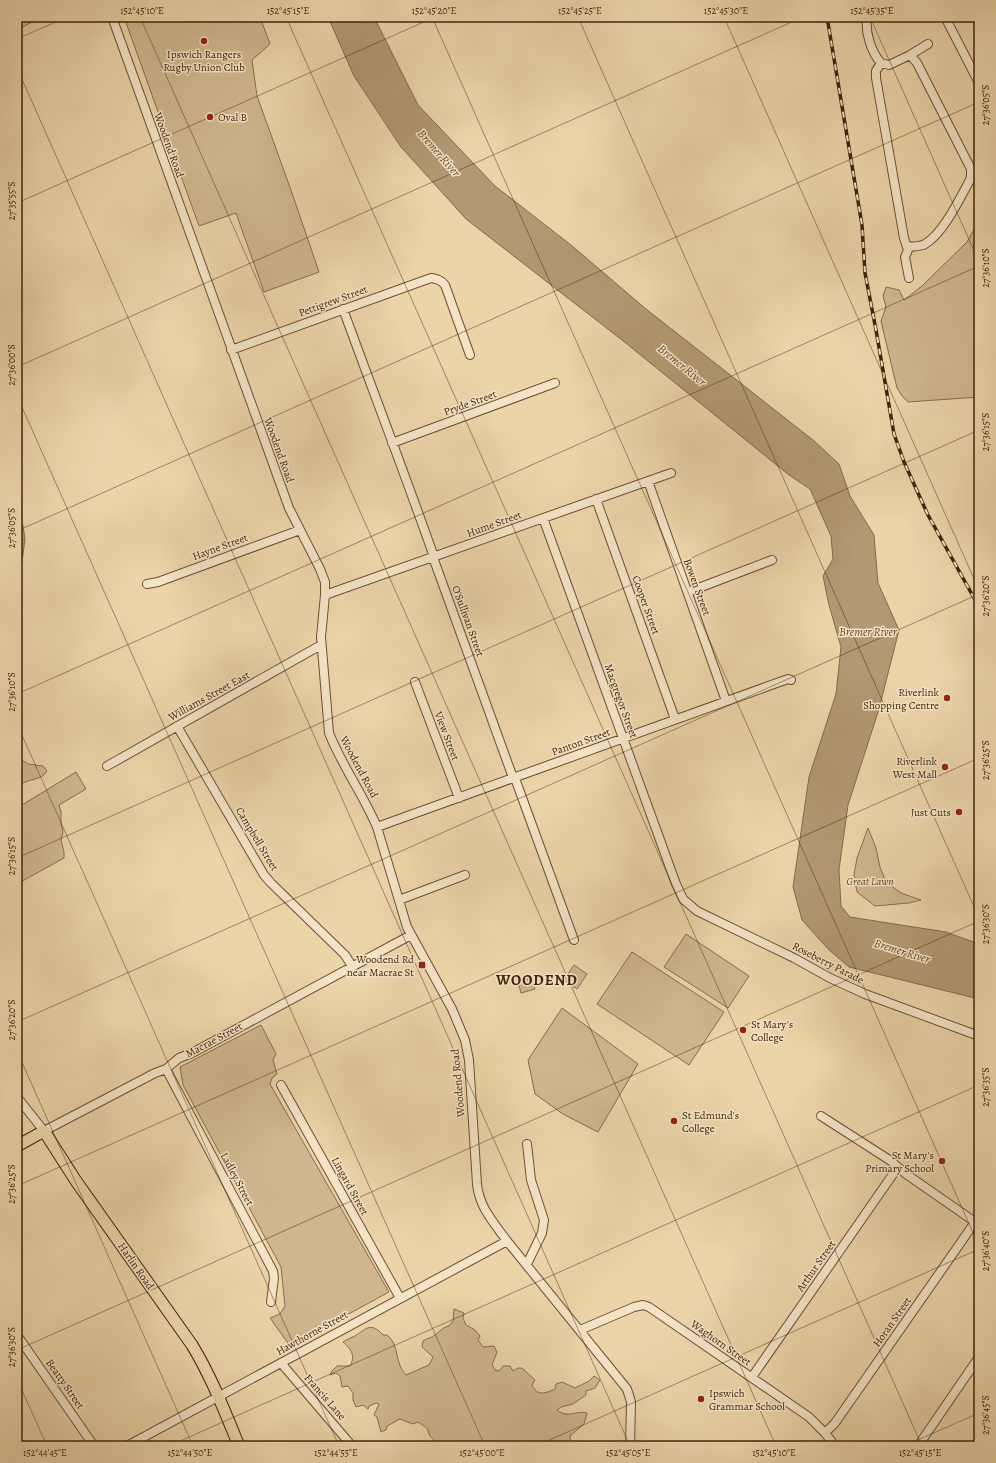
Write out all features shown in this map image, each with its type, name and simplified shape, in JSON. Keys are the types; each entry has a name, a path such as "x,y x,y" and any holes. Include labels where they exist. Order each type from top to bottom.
{"main road":[{"name":"Macrae Street","path":"19,1145 44,1131"},
{"name":"Harlin Road","path":"44,1131 76,1181 192,1344 201,1360 239,1446"},
{"path":"19,1145 36,1143 45,1146 76,1181"}],"street":[{"name":"Woodend Road","path":"112,17 289,508 325,582 326,595 321,645 329,733 377,827 411,935 452,1009 465,1040 469,1060 478,1192 485,1210 507,1241 580,1330 628,1392 631,1405 630,1446"},
{"path":"867,17 871,46 881,63"},
{"path":"945,17 979,83"},
{"path":"881,63 889,64 910,55 928,44"},
{"path":"907,247 927,243 941,229 970,180 972,173 971,166 919,66 910,55"},
{"path":"881,63 876,71 876,78 904,238 908,250 905,257 909,278"},
{"name":"Pettigrew Street","path":"231,350 431,278 442,281 447,290 470,355"},
{"name":"O'Sullivan Street","path":"343,309 574,940"},
{"name":"Pryde Street","path":"392,443 555,383"},
{"name":"Hume Street","path":"326,595 670,473"},
{"name":"Bowen Street","path":"648,481 726,701"},
{"name":"Cooper Street","path":"596,499 675,719"},
{"name":"Macgregor Street","path":"543,518 679,891"},
{"name":"Hayne Street","path":"147,584 158,582 300,530"},
{"path":"688,592 772,560"},
{"name":"Williams Street East","path":"107,766 321,645"},
{"name":"Panton Street","path":"377,827 675,719 788,679 791,680"},
{"name":"View Street","path":"416,682 459,798"},
{"name":"Campbell Street","path":"177,726 264,875 345,955 352,966"},
{"path":"399,900 465,875"},
{"name":"Roseberry Parade","path":"679,891 686,902 698,911 787,954 830,978 865,994 979,1036"},
{"name":"Macrae Street","path":"44,1131 166,1068 179,1058 411,935"},
{"name":"Ladley Street","path":"166,1068 273,1271 274,1278 271,1302"},
{"name":"Lingard Street","path":"281,1085 400,1298"},
{"name":"Harlin Road","path":"17,1097 44,1131"},
{"path":"821,1116 898,1167 977,1223"},
{"path":"527,1144 531,1180 544,1220 542,1233 527,1264"},
{"name":"Arthur Street","path":"752,1377 898,1167"},
{"name":"Horan Street","path":"825,1433 835,1423 977,1223"},
{"name":"Hawthorne Street","path":"127,1446 507,1241"},
{"name":"Waghorn Street","path":"580,1330 634,1307 640,1305 646,1306 809,1417 825,1433 835,1446"},
{"name":"Beatty Street","path":"17,1335 94,1446"},
{"path":"918,1446 979,1357"},
{"name":"Francis Lane","path":"280,1363 352,1446"}],"green space":[{"path":"17,17 52,17 30,23 17,30"},
{"path":"124,17 260,17 270,44 252,60 257,96 319,272 264,292 236,213 199,226"},
{"path":"979,220 979,397 908,402 897,388 881,321 886,307 883,296 886,287 899,290 904,300 922,286 967,242"},
{"path":"17,757 28,764 43,766 47,771 42,776 22,783 19,786 18,796 22,805 76,772 86,789 59,805 63,832 61,840 64,858 17,884"},
{"name":"Great Lawn","path":"868,828 876,848 880,867 886,882 901,893 921,900 909,903 875,906 857,892 854,875 857,858"},
{"path":"686,934 749,976 728,1008 664,967"},
{"path":"632,952 724,1012 689,1065 597,1004"},
{"path":"574,965 587,974 577,989 564,980"},
{"path":"531,978 535,989 521,993 518,982"},
{"path":"562,1008 638,1064 598,1132 563,1114 535,1094 528,1060"},
{"path":"261,1025 276,1054 273,1060 277,1074 272,1078 270,1084 389,1292 290,1346 270,1318 280,1314 285,1306 281,1267 183,1085 180,1067"},
{"path":"454,1309 464,1313 463,1318 466,1325 475,1330 480,1336 478,1340 483,1347 494,1346 497,1352 492,1365 496,1371 500,1370 503,1366 510,1366 513,1371 518,1368 522,1368 535,1380 532,1385 539,1393 545,1393 555,1389 556,1384 562,1382 575,1388 589,1381 594,1376 600,1380 595,1388 586,1391 586,1395 573,1404 561,1407 557,1410 565,1414 587,1413 584,1424 570,1436 571,1446 440,1446 430,1436 427,1428 418,1422 413,1424 400,1419 387,1426 386,1430 381,1432 377,1417 374,1415 379,1404 376,1403 369,1406 368,1409 363,1405 356,1407 353,1400 353,1393 348,1386 342,1387 340,1376 336,1373 330,1375 337,1366 350,1366 352,1362 352,1353 343,1342 372,1327 383,1335 387,1335 391,1339 396,1349 402,1370 406,1375 429,1365 433,1357 422,1347 423,1341 449,1326 453,1321"}],"water":[{"name":"Bremer River","path":"328,17 374,17 418,105 495,186 571,245 646,309 813,440 839,464 850,496 874,535 878,583 899,630 879,709 848,805 839,870 841,906 850,917 946,932 979,944 979,999 849,967 829,950 802,920 793,887 809,777 836,694 841,647 829,605 823,576 833,559 831,536 810,489 789,475 622,340 466,219 401,147 354,76"},
{"path":"17,489 25,539 20,577 17,582"}],"railway":[{"path":"827,17 862,225 865,273 894,434 904,462 928,515 979,607"}],"place":[{"name":"Ipswich Rangers Rugby Union Club","path":"204,41"},
{"name":"Oval B","path":"210,117"},
{"name":"Riverlink Shopping Centre","path":"947,698"},
{"name":"Riverlink West Mall","path":"945,767"},
{"name":"Just Cuts","path":"959,812"},
{"name":"Woodend Rd near Macrae St","path":"422,965"},
{"name":"St Mary's College","path":"743,1030"},
{"name":"St Edmund's College","path":"674,1121"},
{"name":"St Mary's Primary School","path":"942,1161"},
{"name":"Ipswich Grammar School","path":"701,1399"}],"district":[{"name":"WOODEND","path":"537,980"}]}
